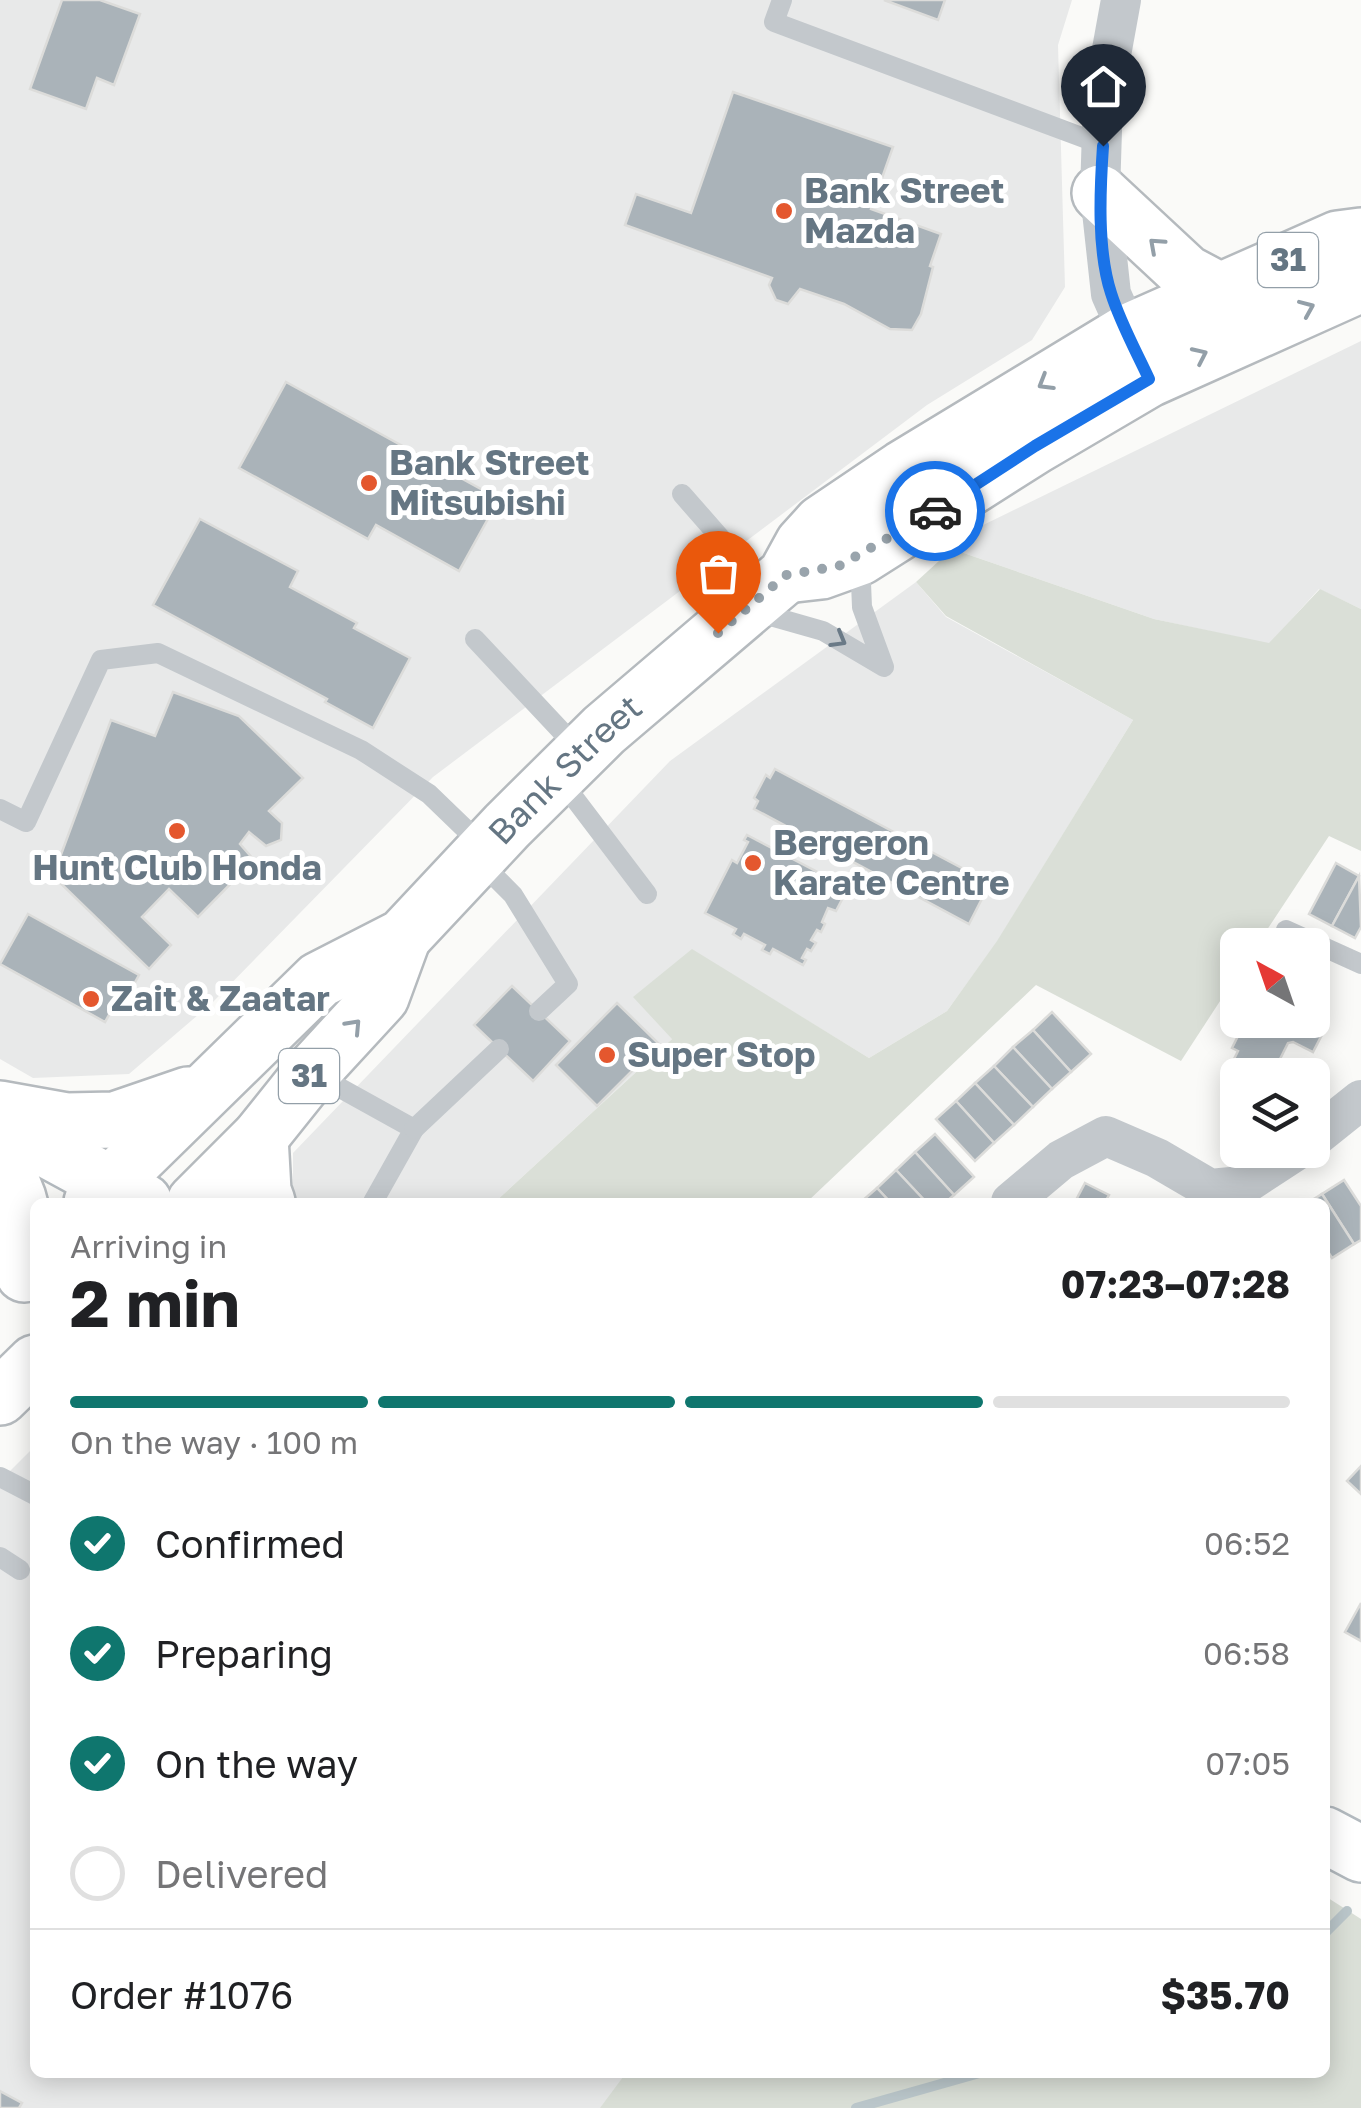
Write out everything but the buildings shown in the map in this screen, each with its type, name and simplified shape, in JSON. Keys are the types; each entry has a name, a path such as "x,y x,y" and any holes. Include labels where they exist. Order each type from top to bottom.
{"main road":[{"path":"1101,170 1186,273 1218,290"},
{"name":"Bank Street","path":"767,592 860,557 1035,446 1218,290 1338,238 1361,236"},
{"name":"Bank Street","path":"115,1197 205,1089 319,980 403,938 569,764 767,592 822,523 902,469 1139,356 1361,284"},
{"name":"Bank Street","path":"199,1198 260,1137 312,1072 381,997 403,938"},
{"path":"0,1110 67,1121 115,1120 205,1089"},
{"path":"0,1124 115,1197"},
{"path":"260,1137 265,1198"},
{"path":"0,1163 23,1206 20,1278"},
{"path":"0,1398 30,1368"},
{"path":"1330,1838 1361,1854"}],"street":[{"path":"1120,0 1103,99 1101,170 1107,276 1139,356"},
{"path":"1330,1125 1361,1100"},
{"path":"1016,1198 1061,1160 1106,1136 1157,1158 1210,1190 1242,1186 1269,1168"}],"lane":[{"path":"782,0 774,22 1101,170"},
{"path":"682,494 767,592 884,667 862,607 860,557"},
{"path":"474,639 569,764 647,894"},
{"path":"0,810 26,822 101,660 158,653 362,750 429,794 513,895 568,984 539,1011"},
{"path":"1330,950 1361,964"},
{"path":"375,1198 414,1129 499,1049"},
{"path":"312,1072 414,1129"},
{"path":"0,1477 30,1492"},
{"path":"0,1557 20,1570"}],"shaded area":[{"path":"0,0 1072,0 1058,45 1065,287 1032,340 927,405 433,777 212,1003 129,1074 33,1078 0,1059"},
{"path":"1361,341 1361,609 1319,589 1269,644 1154,619 952,549 973,530"},
{"path":"952,549 1154,619 1269,643 1320,589 1361,609 1361,851 1329,836 1268,928 1220,928 1220,1001 1181,1061 1036,985 811,1198 499,1198 672,1039 633,997 692,949 869,1058 947,1011 997,941 1133,720 946,616 916,582"},
{"path":"916,582 946,617 1133,720 997,942 947,1011 869,1058 692,950 673,1038 499,1198 293,1198 293,1153 670,761"},
{"path":"30,1451 30,2078 633,2078 603,2108 0,2108 0,1481"},
{"path":"1330,1899 1361,1919 1361,2108 600,2108 622,2078 1330,2078"}],"waterway":[{"path":"1330,1928 1347,1911"},
{"path":"856,2108 962,2078"}],"way so far":[{"path":"718,633 786,575 821,571 860,557 935,511"}],"place":[{"name":"Bank Street Mazda","path":"784,211"},
{"name":"Bank Street Mitsubishi","path":"369,483"},
{"name":"Hunt Club Honda","path":"177,831"},
{"name":"Bergeron Karate Centre","path":"753,863"},
{"name":"Zait & Zaatar","path":"91,999"},
{"name":"Super Stop","path":"607,1055"}],"route":[{"path":"935,511 1149,379 1111,294 1107,276 1100,194 1103,146"}]}
